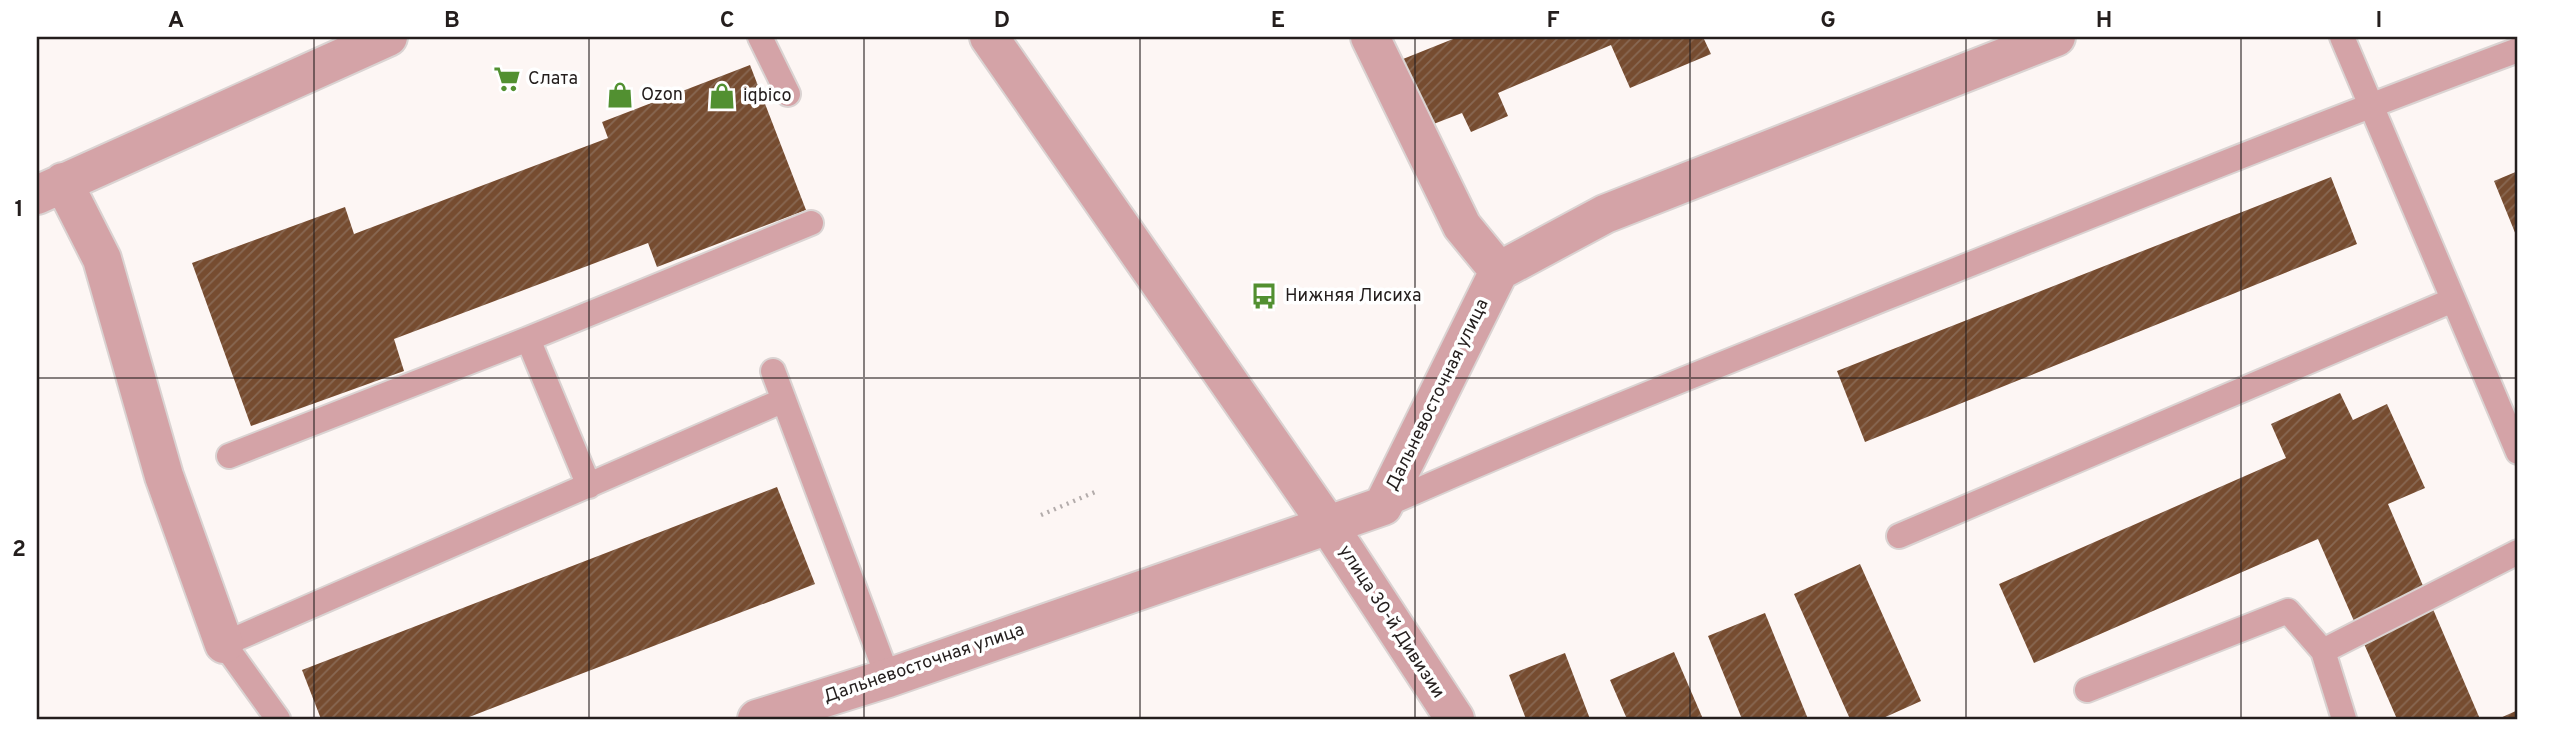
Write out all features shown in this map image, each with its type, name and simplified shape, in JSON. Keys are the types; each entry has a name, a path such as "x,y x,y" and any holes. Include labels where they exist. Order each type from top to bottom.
{"street":[{"path":"224,644 164,476 102,260 50,189 388,37"},
{"name":"улица 30-й Дивизии","path":"989,37 1328,525 1455,719"},
{"path":"1370,37 1462,226 1499,271 1605,214 2056,37"},
{"name":"Дальневосточная улица","path":"757,719 888,678 1383,506 1499,271"}],"lane":[{"path":"760,37 788,94"},
{"path":"2342,37 2518,452"},
{"path":"1383,506 1489,458 2370,104 2518,50"},
{"path":"229,456 528,339 811,223"},
{"path":"1899,536 2453,300"},
{"path":"528,339 589,486"},
{"path":"774,372 888,678"},
{"path":"278,719 224,644 785,400"},
{"path":"2323,651 2518,552"},
{"path":"2087,690 2288,611 2323,651 2344,719"}],"path":[{"path":"1041,515 1095,492"}],"building":[{"path":"1458,37 1703,37 1711,54 1630,88 1611,45 1498,93 1508,116 1471,132 1462,113 1431,125 1403,59"},
{"path":"750,65 806,210 657,267 648,243 394,339 404,371 251,426 192,263 345,207 354,234 608,138 602,122"},
{"path":"2518,171 2518,240 2494,181"},
{"path":"2331,177 2357,244 1865,442 1837,371"},
{"path":"2340,393 2353,420 2387,404 2425,488 2388,504 2480,719 2397,719 2318,539 2034,663 1999,584 2286,458 2271,424"},
{"path":"777,487 815,584 464,719 321,719 302,670"},
{"path":"1860,564 1921,701 1881,719 1850,719 1794,594"},
{"path":"1765,613 1808,719 1742,719 1708,636"},
{"path":"1674,652 1703,719 1627,719 1610,680"},
{"path":"1565,653 1590,719 1526,719 1509,675"},
{"path":"2518,710 2518,719 2498,719"}],"place":[{"name":"Слата","path":"507,79"},
{"name":"Ozon","path":"620,95"},
{"name":"iqbico","path":"722,96"},
{"name":"Нижняя Лисиха","path":"1264,296"}]}
